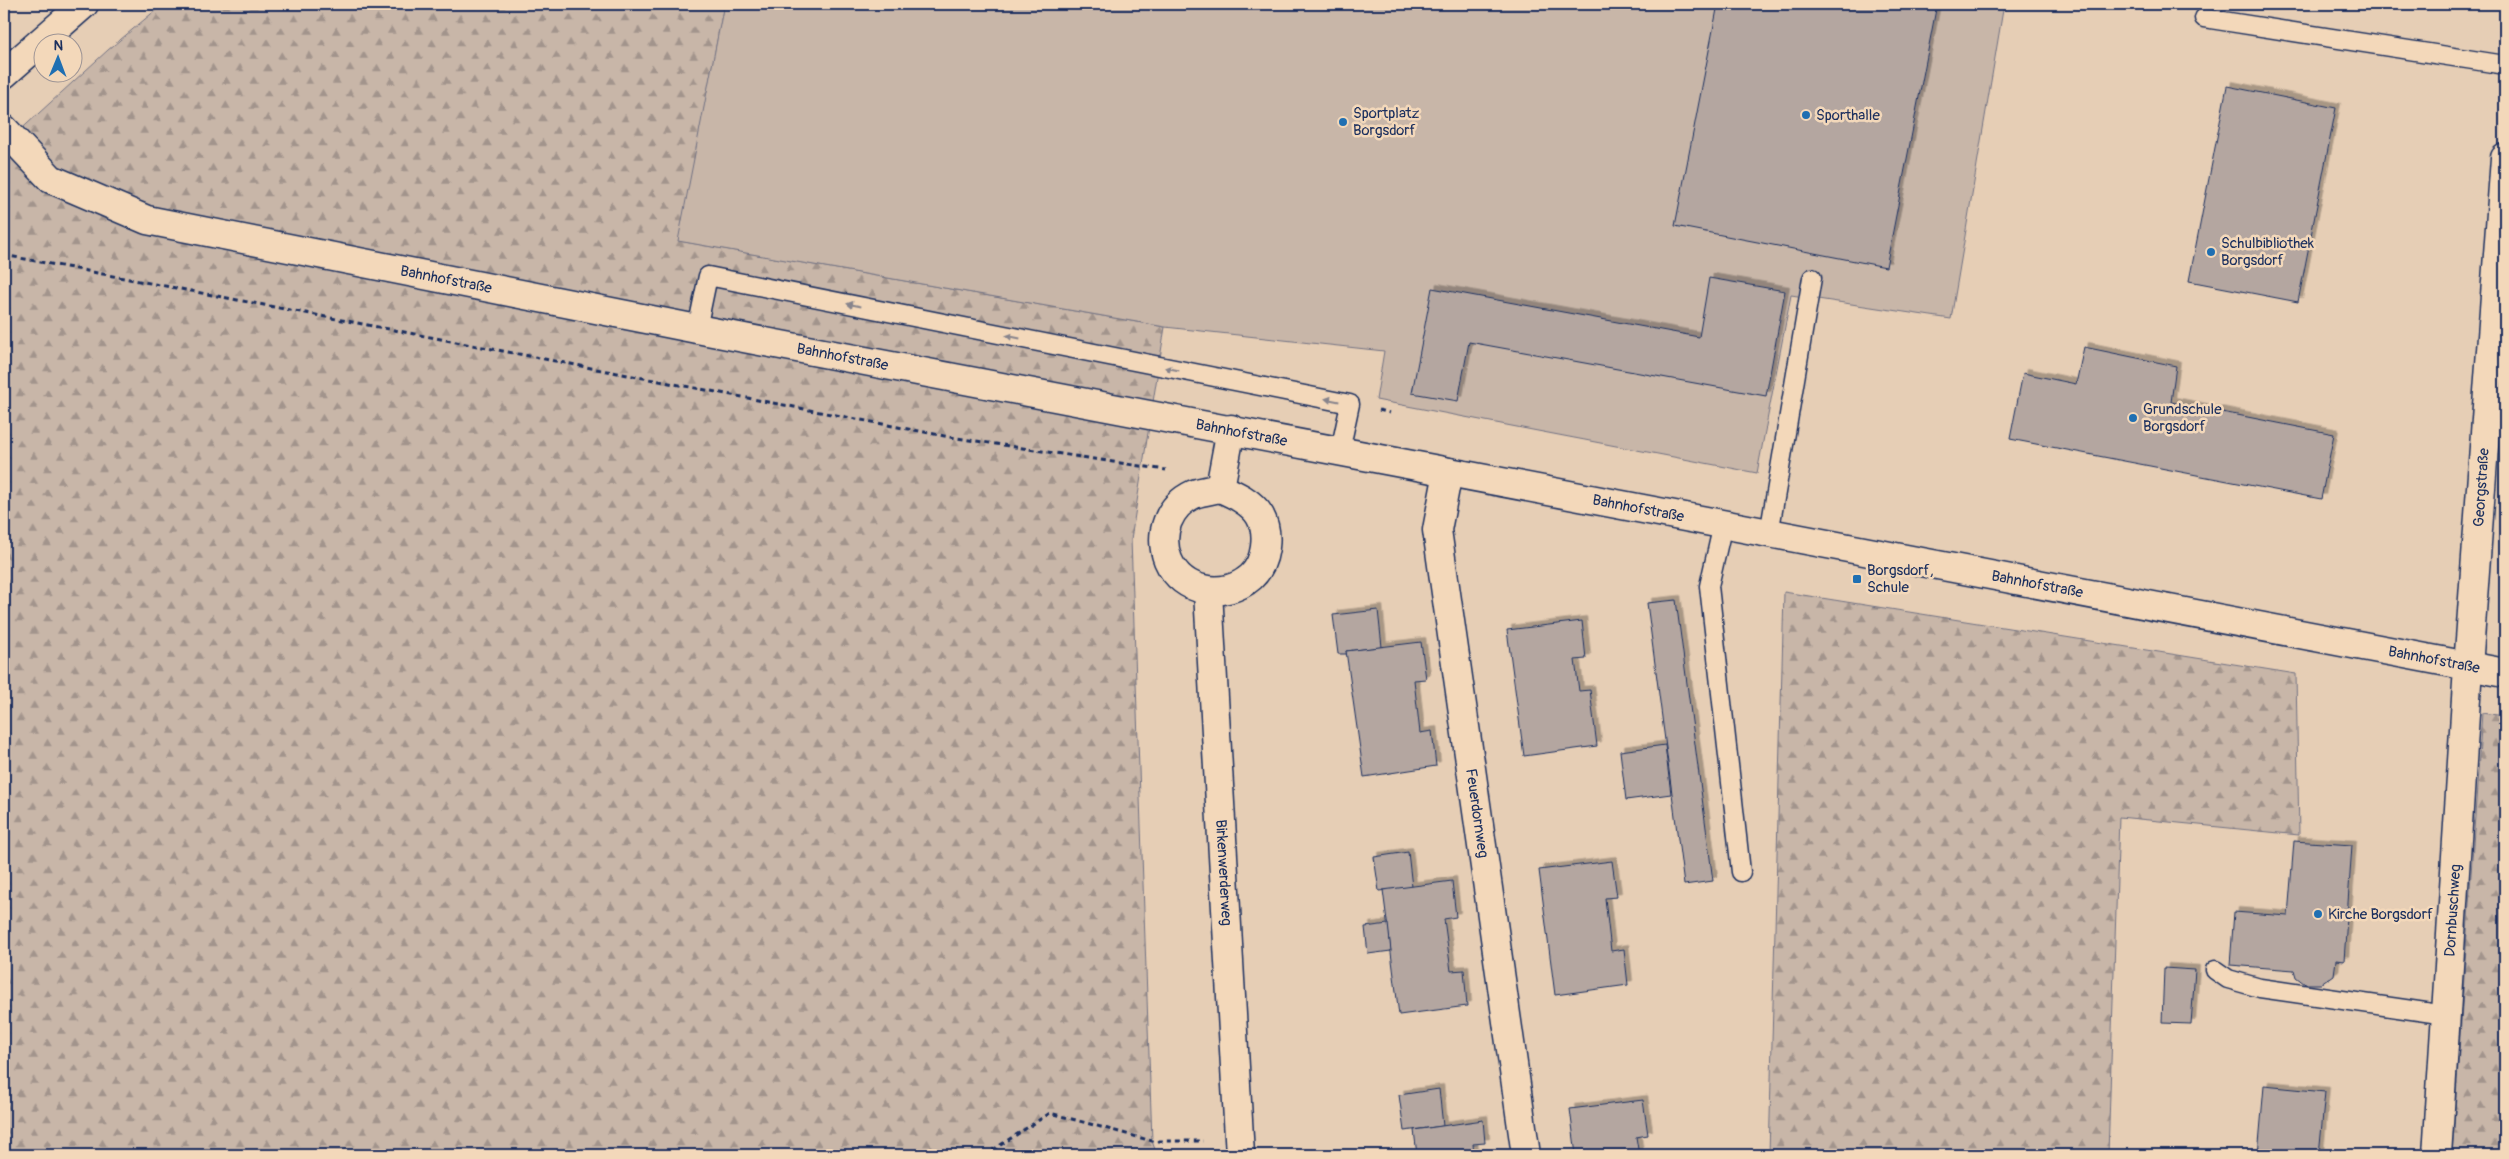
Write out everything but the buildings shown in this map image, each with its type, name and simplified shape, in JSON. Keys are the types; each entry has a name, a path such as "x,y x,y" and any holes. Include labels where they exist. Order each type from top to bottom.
{"street":[{"path":"4,74 84,4"},
{"name":"Bahnhofstraße","path":"4,129 51,179 147,220 697,329 1231,429 1768,534 2505,673"},
{"name":"Georgstraße","path":"2468,667 2505,158"},
{"path":"1221,483 1231,429"},
{"name":"Feuerdornweg","path":"1448,472 1437,530 1526,1155"},
{"path":"1221,483 1239,496 1260,516 1266,538 1263,557 1251,576 1231,589 1208,592 1187,584 1173,571 1163,548 1165,525 1179,502 1221,483"},
{"name":"Birkenwerderweg","path":"1208,592 1240,1148"},
{"name":"Dornbuschweg","path":"2437,1155 2468,667"}],"lane":[{"path":"2204,18 2505,65"},
{"path":"697,329 708,276 1350,404 1340,451"},
{"path":"1768,534 1812,278"},
{"path":"1723,524 1709,586 1741,872"},
{"path":"2215,970 2228,979 2260,988 2446,1016"}],"path":[{"path":"4,254 950,437 1168,471"},
{"path":"985,1155 1050,1113 1152,1141 1240,1148"}],"green space":[{"path":"163,4 724,4 679,241 1165,327 1131,539 1152,1141 1157,1155 4,1155 4,145 73,82 82,82 82,74"},
{"name":"Sportplatz Borgsdorf","path":"724,4 2004,4 1951,319 1791,295 1757,473 1376,400 1384,351 1165,327 678,241"},
{"path":"1784,592 2296,674 2299,835 2119,817 2108,1155 1769,1155"},
{"path":"2482,713 2505,716 2505,1155 2452,1155"}],"place":[{"name":"Sporthalle","path":"1806,115"},
{"name":"Sportplatz Borgsdorf","path":"1343,122"},
{"name":"Schulbibliothek Borgsdorf","path":"2211,252"},
{"name":"Grundschule Borgsdorf","path":"2133,418"},
{"name":"Borgsdorf, Schule","path":"1857,579"},
{"name":"Kirche Borgsdorf","path":"2318,914"}]}
